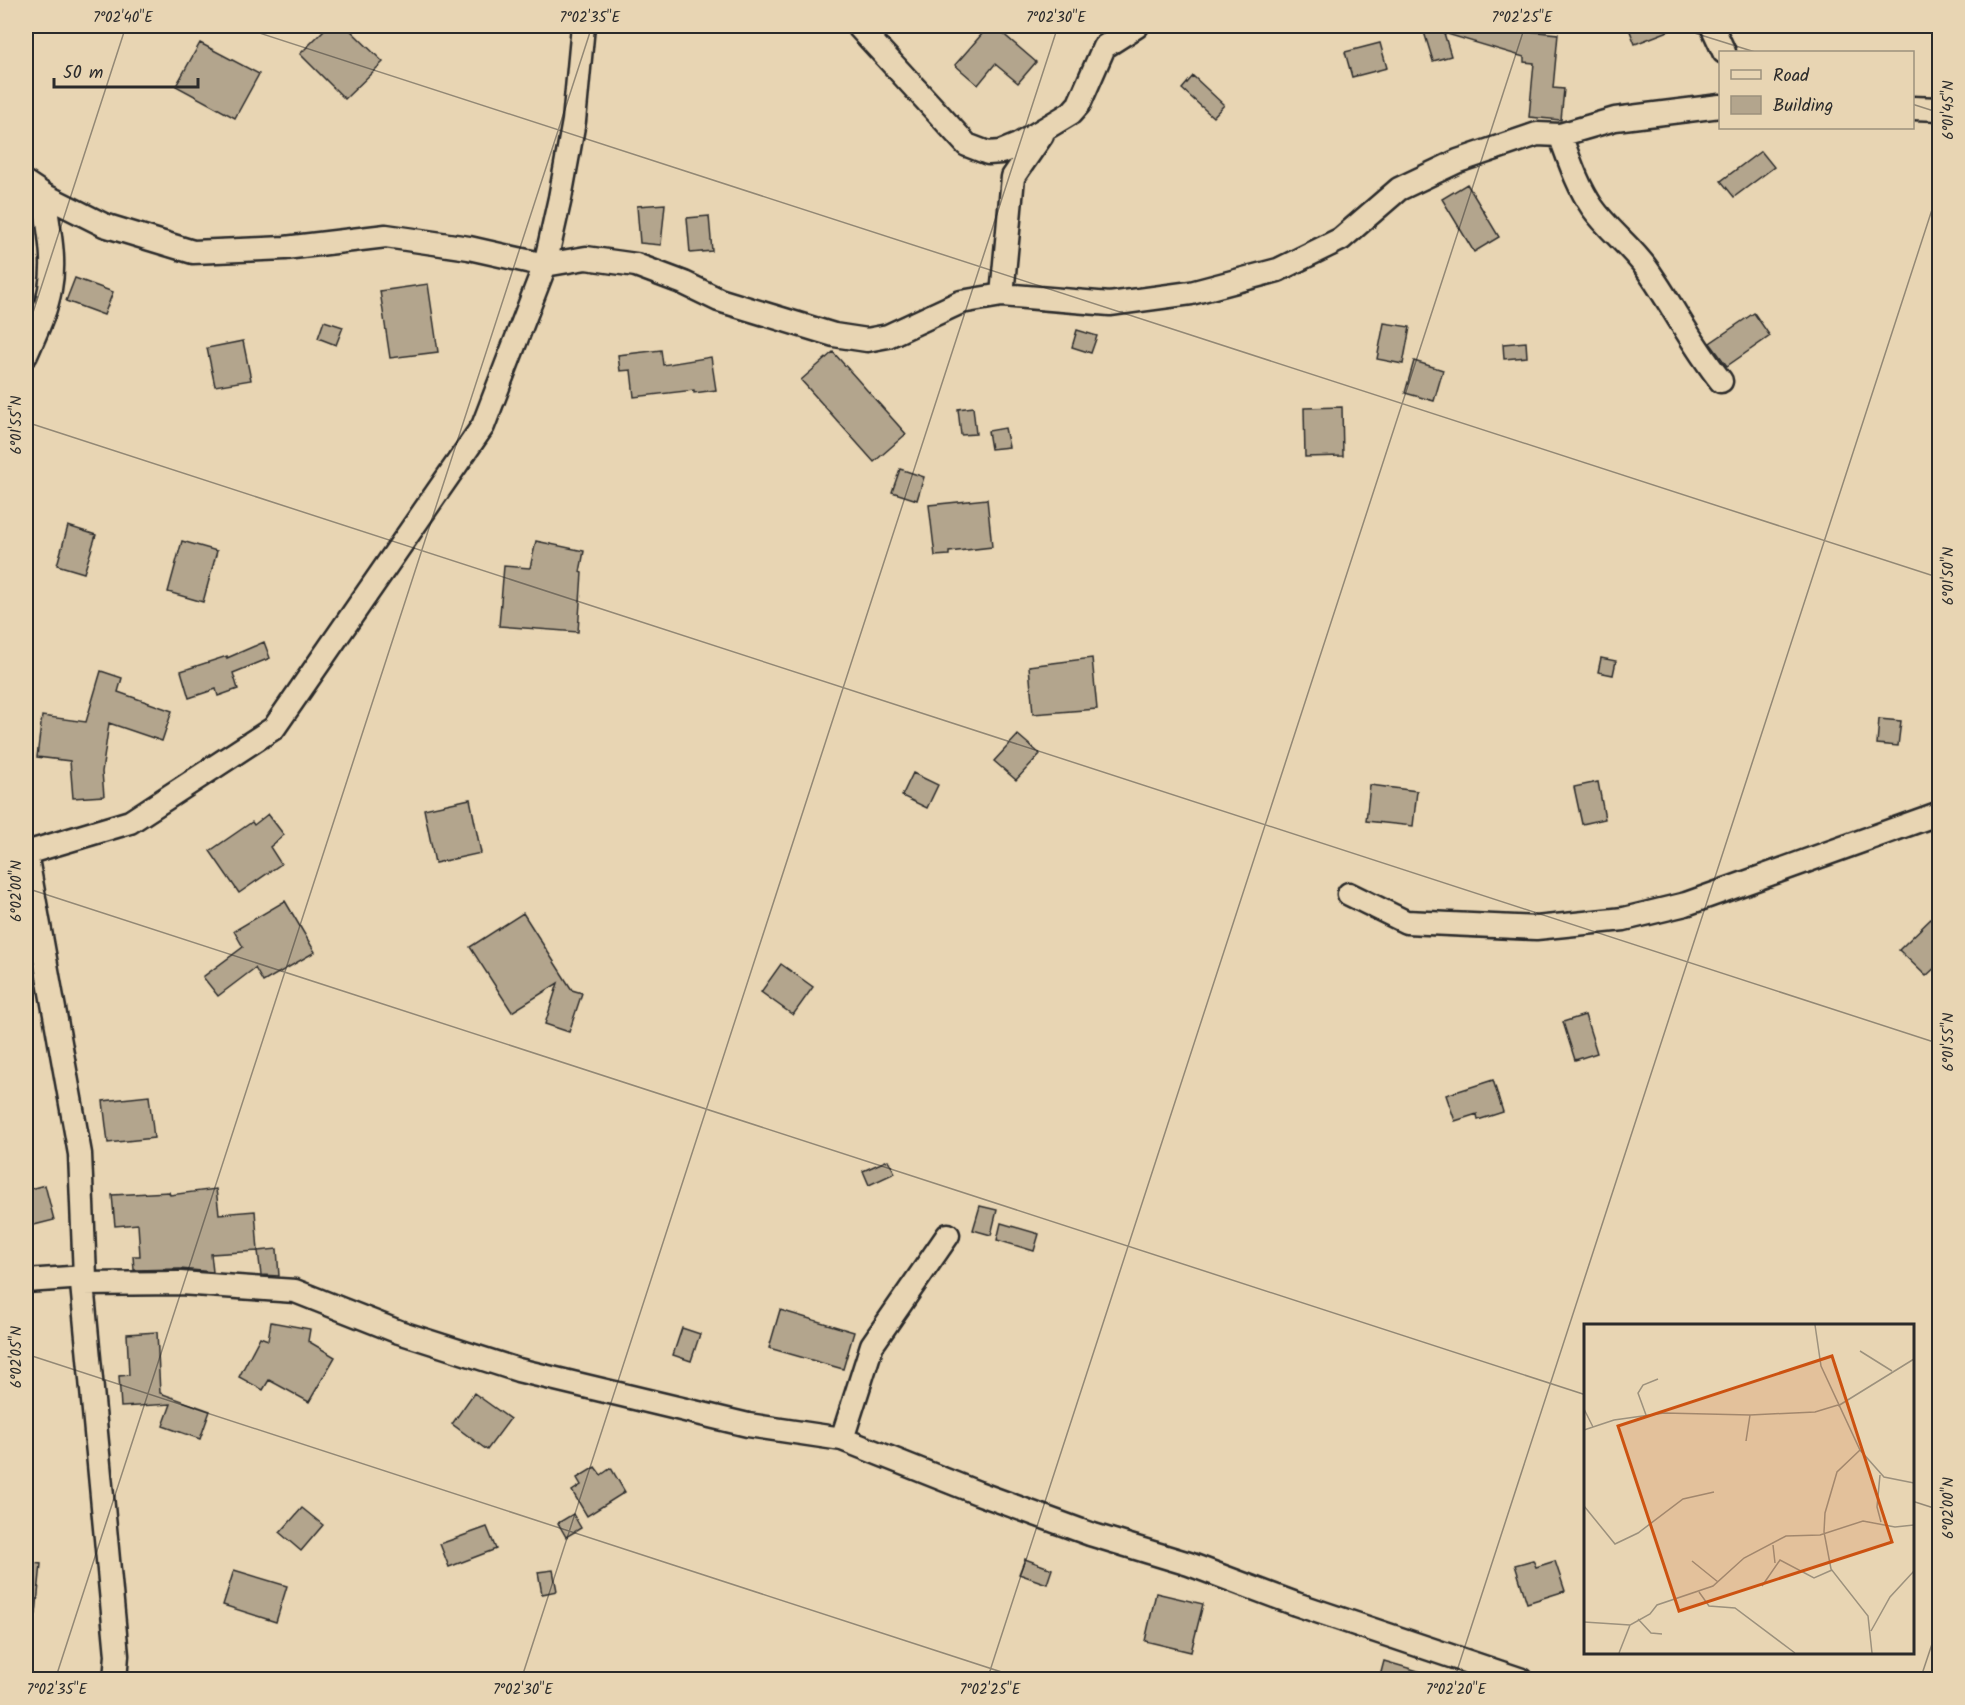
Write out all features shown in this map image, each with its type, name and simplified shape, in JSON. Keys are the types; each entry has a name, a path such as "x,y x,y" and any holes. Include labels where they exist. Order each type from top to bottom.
{"street":[{"path":"115,1680 117,1655 83,1280 80,1154 26,853 130,822 274,728 483,426 545,265 574,121 583,26"},
{"path":"858,26 927,104 967,145 988,153 1001,152 1018,146 1071,113 1079,104 1104,47 1137,26"},
{"path":"1712,26 1724,51"},
{"path":"35,189 104,225 193,252 285,248 386,236 469,248 545,265 586,258 636,265 719,300 834,335 867,340 888,336 961,302 1002,295 1110,304 1191,293 1278,270 1341,239 1399,189 1458,161 1537,134 1560,135 1615,119 1719,106"},
{"path":"1914,108 1940,109"},
{"path":"1002,295 1013,177 1047,128"},
{"path":"1560,135 1577,178 1592,206 1647,269 1703,359 1721,381"},
{"path":"26,355 37,332 50,288 52,252 35,189"},
{"path":"1349,894 1406,922 1536,928 1624,919 1686,904 1940,813"},
{"path":"842,1439 872,1345 948,1235"},
{"path":"26,1281 180,1283 295,1291 399,1332 518,1370 748,1425 842,1439 1090,1534 1189,1564 1307,1608 1522,1680"}],"building":[{"path":"328,26 346,26 383,62 345,99 300,54"},
{"path":"989,26 994,26 1036,62 1018,83 995,64 978,85 955,65"},
{"path":"1433,26 1507,26 1506,29 1558,34 1553,88 1564,89 1561,120 1529,117 1534,63 1524,62 1524,57 1444,33 1451,56 1433,61 1424,32 1432,29"},
{"path":"1628,26 1679,26 1679,27 1635,44"},
{"path":"200,43 259,74 235,118 176,86"},
{"path":"1380,43 1387,68 1352,77 1345,52"},
{"path":"1193,76 1224,105 1213,117 1182,89"},
{"path":"1761,151 1774,167 1734,197 1721,181"},
{"path":"1467,184 1499,237 1474,252 1442,199"},
{"path":"665,204 661,245 640,243 637,206"},
{"path":"709,216 712,251 690,253 687,218"},
{"path":"75,278 113,292 104,315 66,301"},
{"path":"428,284 438,352 390,358 380,291"},
{"path":"1754,313 1770,336 1727,366 1710,343"},
{"path":"324,321 343,327 336,345 318,338"},
{"path":"1384,323 1410,327 1403,364 1377,359"},
{"path":"1077,330 1097,336 1091,353 1072,347"},
{"path":"243,341 251,380 215,386 207,348"},
{"path":"1526,342 1527,357 1504,359 1503,344"},
{"path":"661,350 663,365 711,357 716,390 694,393 694,390 634,397 631,370 620,371 618,355"},
{"path":"833,352 906,434 874,462 801,380"},
{"path":"1414,361 1443,370 1434,401 1405,393"},
{"path":"973,407 976,434 961,435 958,409"},
{"path":"1342,407 1343,456 1305,457 1304,408"},
{"path":"1005,428 1009,447 991,449 988,431"},
{"path":"900,469 924,477 917,500 892,492"},
{"path":"987,499 992,547 935,556 929,505"},
{"path":"68,526 96,535 84,573 57,565"},
{"path":"182,541 217,551 203,602 168,592"},
{"path":"536,541 584,551 580,572 582,573 578,632 499,626 504,566 530,568"},
{"path":"264,642 270,658 233,673 238,689 218,696 216,689 189,698 181,671 227,656 227,658"},
{"path":"1092,658 1097,709 1033,714 1029,666"},
{"path":"1601,658 1616,661 1613,675 1598,672"},
{"path":"101,671 122,678 118,692 172,711 162,741 109,723 102,772 104,796 73,798 70,761 37,757 42,716 86,722"},
{"path":"1879,719 1901,721 1898,746 1877,744"},
{"path":"1018,735 1040,754 1016,780 994,761"},
{"path":"913,773 938,785 927,808 902,796"},
{"path":"1598,782 1605,819 1582,824 1574,787"},
{"path":"1370,785 1417,791 1413,826 1366,821"},
{"path":"470,799 481,853 435,863 424,809"},
{"path":"268,814 284,835 270,847 281,864 239,893 210,851 252,822 254,825"},
{"path":"285,901 315,952 263,982 255,968 218,996 203,977 243,947 234,931"},
{"path":"1940,910 1940,963 1926,976 1899,950"},
{"path":"523,913 572,990 582,993 569,1032 545,1024 558,983 512,1012 470,947"},
{"path":"781,964 813,987 793,1015 761,992"},
{"path":"1585,1015 1597,1053 1575,1060 1563,1022"},
{"path":"1493,1080 1503,1112 1478,1120 1477,1114 1455,1121 1446,1095"},
{"path":"149,1096 154,1138 108,1143 103,1101"},
{"path":"888,1160 895,1173 869,1185 863,1171"},
{"path":"45,1185 54,1220 26,1227 26,1190"},
{"path":"216,1189 219,1214 255,1211 258,1251 211,1254 213,1272 180,1269 134,1270 133,1256 140,1256 138,1224 115,1226 112,1195 169,1192 170,1195"},
{"path":"980,1206 997,1210 991,1235 973,1230"},
{"path":"1001,1223 1039,1234 1034,1251 997,1240"},
{"path":"277,1249 279,1276 261,1275 258,1251"},
{"path":"780,1310 854,1332 843,1369 769,1348"},
{"path":"271,1322 310,1329 308,1341 335,1357 309,1402 269,1380 263,1390 239,1377 260,1337 268,1340"},
{"path":"682,1328 700,1334 691,1361 673,1355"},
{"path":"157,1332 160,1393 210,1411 200,1439 163,1426 171,1404 121,1407 119,1376 129,1375 127,1334"},
{"path":"474,1393 510,1419 487,1450 452,1424"},
{"path":"595,1467 601,1475 611,1468 625,1492 587,1516 572,1491 581,1485 577,1478"},
{"path":"302,1508 323,1525 301,1551 280,1533"},
{"path":"573,1514 581,1528 566,1537 558,1523"},
{"path":"487,1527 496,1549 449,1567 440,1544"},
{"path":"1025,1559 1052,1569 1047,1584 1019,1574"},
{"path":"1533,1560 1536,1567 1555,1561 1565,1591 1527,1603 1515,1565"},
{"path":"26,1562 41,1564 36,1614 26,1614"},
{"path":"234,1570 287,1586 276,1622 223,1605"},
{"path":"553,1570 557,1591 542,1594 538,1572"},
{"path":"1156,1593 1203,1604 1191,1652 1145,1641"},
{"path":"1384,1661 1432,1675 1431,1680 1379,1680"}]}
